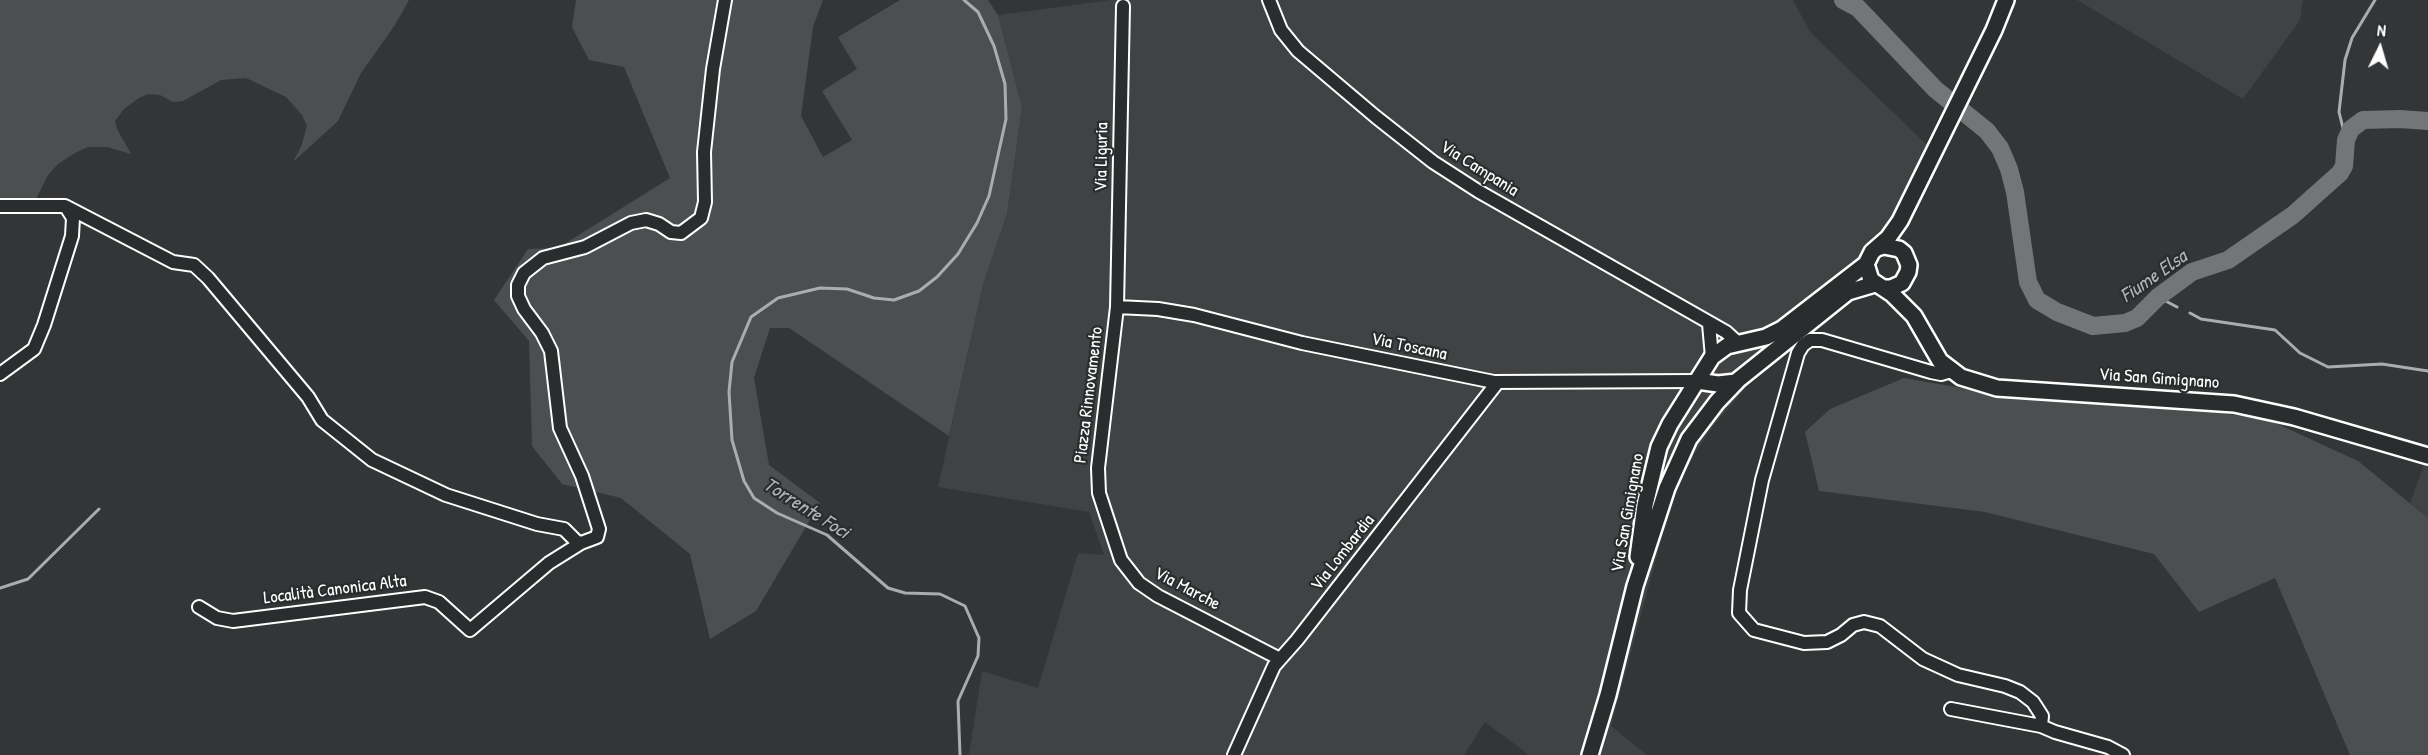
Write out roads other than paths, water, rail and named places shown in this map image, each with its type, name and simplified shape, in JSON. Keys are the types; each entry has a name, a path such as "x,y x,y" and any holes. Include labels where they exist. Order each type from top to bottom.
{"main road":[{"name":"Via San Gimignano","path":"1914,316 1868,275 1866,264 1868,258 1893,232 1994,30 2006,0"},
{"name":"Via San Gimignano","path":"1906,207 1903,225 1904,253 1909,265 1906,278 1914,316 1933,351 1951,371 1973,381 2004,389 2234,404 2294,417 2428,456"},
{"path":"1877,248 1892,246 1904,253"},
{"name":"Via San Gimignano","path":"1635,586 1643,518 1656,458 1666,430 1712,357 1723,348 1766,337 1782,329 1866,264"},
{"name":"Via San Gimignano","path":"1590,755 1608,695 1635,586 1664,497 1683,448 1706,415 1736,382 1848,292 1880,286 1897,286 1906,278"},
{"path":"1738,343 1751,355 1748,372"},
{"path":"1697,381 1718,384 1736,382"}],"street":[{"path":"0,206 65,206 173,262 194,265 208,278 308,398 322,420 372,460 446,495 537,524 564,528 576,542 581,543 597,537 599,530 582,476 560,428 551,351 542,333 524,309 518,296 518,285 524,273 543,258 585,247 631,223 646,220 659,224 671,232 681,233 701,218 705,202 704,152 713,69 725,0"},
{"name":"Via Campania","path":"1269,0 1279,27 1298,51 1433,162 1478,191 1726,332 1738,343"},
{"name":"Via Liguria","path":"1117,308 1123,6"},
{"path":"0,374 34,349 44,325 72,236 73,218 65,206"},
{"name":"Via Toscana","path":"1117,308 1158,309 1194,315 1302,343 1497,383 1697,381"},
{"name":"Piazza Rinnovamento","path":"1098,488 1117,308"},
{"path":"1709,324 1712,357"},
{"path":"1951,371 1938,374 1828,342 1815,339 1807,341 1798,352 1762,480 1740,590 1739,613 1754,630 1804,643 1827,642 1864,622 1880,626 1923,659 1958,675 2005,686 2020,692 2033,702 2042,716 2041,726"},
{"name":"Via Lombardia","path":"1234,755 1280,658 1297,640 1497,383"},
{"name":"Via Marche","path":"1098,488 1118,552 1126,569 1135,580 1158,596 1280,658"},
{"name":"Località Canonica Alta","path":"199,607 217,618 233,621 425,597 439,602 470,630 549,563 581,543"},
{"path":"1951,709 2041,726 2108,747 2123,755"}],"waterway":[{"name":"Torrente Foci","path":"960,755 958,701 978,656 979,638 965,606 940,594 905,593 888,588 827,535 777,513 754,498 744,481 732,440 729,392 732,362 751,317 778,298 820,288 847,289 874,298 894,300 919,291 937,277 958,254 977,223 989,196 1006,119 1005,84 994,46 978,12 964,0"},
{"name":"Fiume Elsa","path":"1843,0 1858,8 1935,89 1987,131 2000,148 2009,169 2015,192 2028,282 2037,300 2057,312 2093,326 2125,323 2137,318 2158,297 2192,272 2228,260 2293,215 2340,173 2344,166 2346,140 2351,129 2363,120 2428,121"},
{"path":"2346,140 2339,112 2345,60 2352,38 2375,0"},
{"path":"2158,297 2177,307"},
{"path":"2190,313 2201,319 2275,330 2300,353 2328,367 2382,364 2428,371"},
{"path":"0,588 28,579 99,509"}]}
